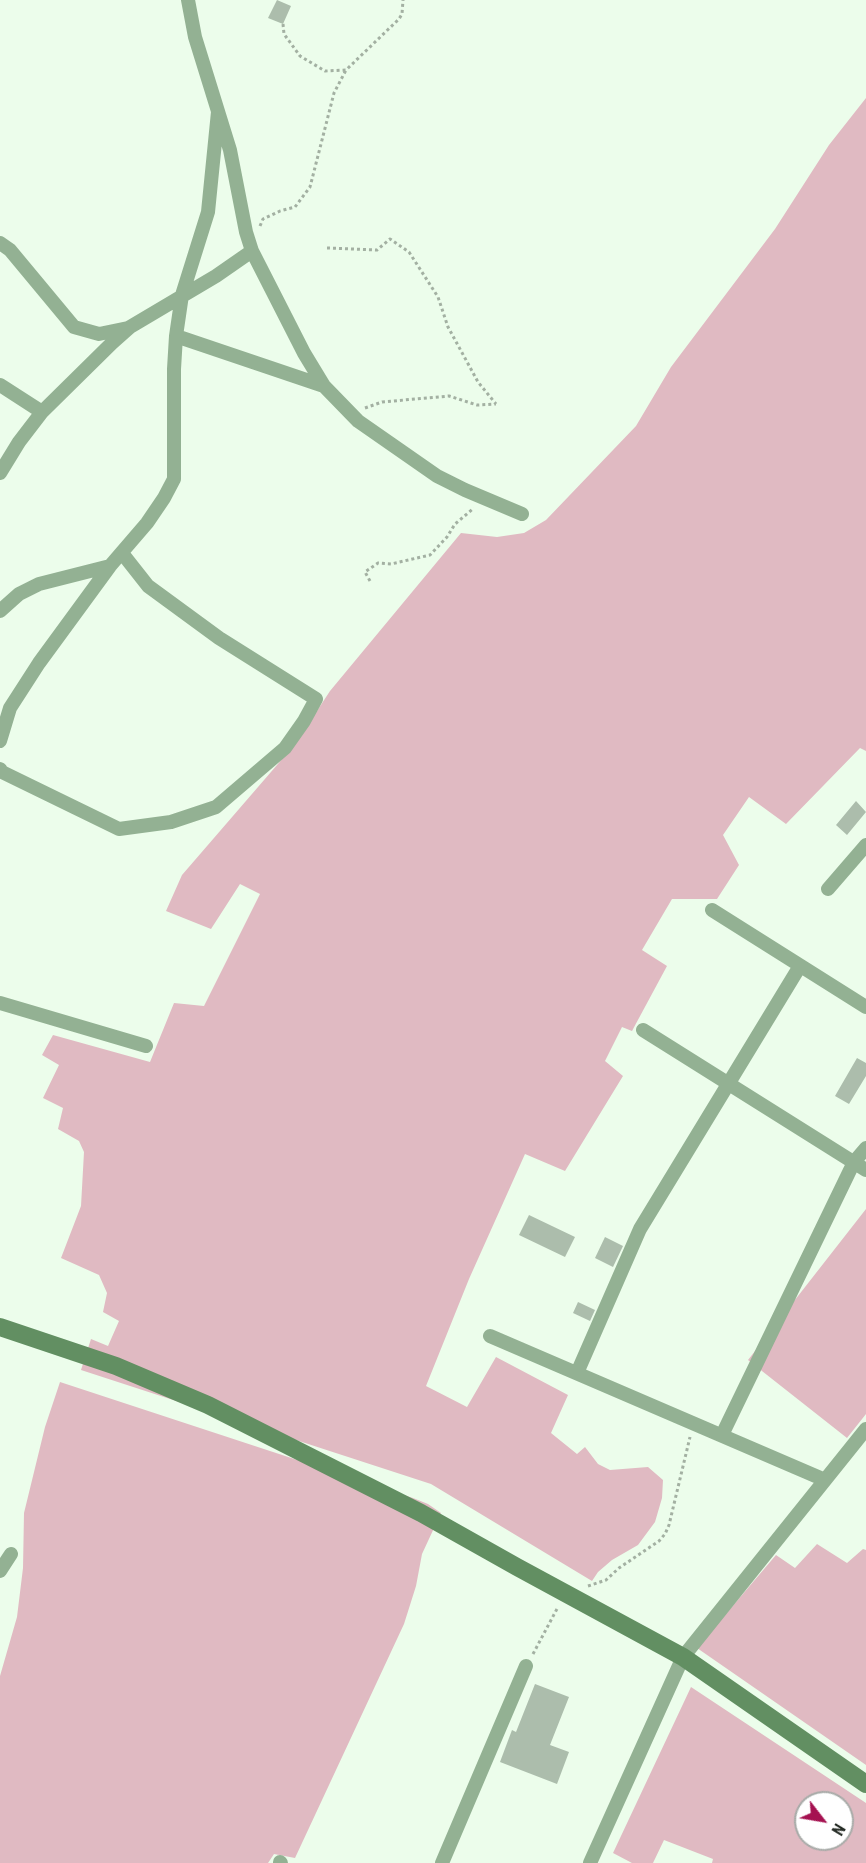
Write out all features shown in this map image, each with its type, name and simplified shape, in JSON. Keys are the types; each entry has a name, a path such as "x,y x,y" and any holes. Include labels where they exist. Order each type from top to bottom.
{"street":[{"path":"188,0 195,37 230,150 246,232 252,251 304,353 324,386 358,421 437,476 522,514"},
{"path":"0,741 10,708 39,663 110,566 147,523 174,479 176,336 182,295 208,212 218,112"},
{"path":"0,243 10,250 74,327 99,334 130,327"},
{"path":"0,472 42,412 130,327 216,276 252,251"},
{"path":"176,336 324,386"},
{"path":"0,385 42,412"},
{"path":"0,769 119,830 171,822 216,807 285,748 304,721 316,699 219,638 148,586 122,553"},
{"path":"2,604 39,584 110,566"},
{"path":"828,889 866,845"},
{"path":"712,910 866,1007"},
{"path":"577,1373 640,1229 800,966"},
{"path":"0,1003 146,1046"},
{"path":"643,1030 866,1170"},
{"path":"722,1434 854,1161 866,1148"},
{"path":"0,1327 116,1366 208,1405 421,1513 683,1657 866,1784"},
{"path":"490,1336 825,1480"},
{"path":"590,1863 683,1657 866,1430"},
{"path":"0,1571 11,1554"},
{"path":"442,1863 526,1666"}],"path":[{"path":"252,251 263,219 296,207 310,187 334,93 346,70 399,19 402,14 403,0"},
{"path":"283,24 284,34 300,56 326,71 346,70"},
{"path":"327,248 377,250 390,239 409,252 438,297 448,327 478,382 496,404 477,405 448,396 382,402 360,409 344,407"},
{"path":"370,581 365,572 378,562 391,564 430,555 447,537 455,524 485,499"},
{"path":"526,1666 565,1593 606,1580 619,1568 659,1541 664,1534 669,1525 694,1423"}],"shaded area":[{"path":"866,98 866,751 860,748 786,824 749,797 723,835 739,865 717,899 672,899 642,950 667,966 632,1031 622,1027 605,1061 623,1076 565,1171 525,1154 469,1279 426,1386 467,1407 496,1357 568,1395 551,1433 577,1454 585,1447 598,1464 610,1470 648,1467 663,1480 662,1498 655,1522 638,1545 612,1560 598,1572 592,1581 431,1484 81,1370 91,1339 108,1346 119,1321 103,1312 107,1293 99,1275 61,1258 81,1206 84,1152 79,1141 58,1129 63,1108 43,1098 59,1065 42,1055 53,1035 150,1062 174,1003 204,1006 260,894 240,884 211,929 166,911 182,875 296,743 330,691 461,533 497,537 524,533 546,520 636,426 671,367 775,229 829,145"},
{"path":"866,1209 866,1414 847,1438 748,1360"},
{"path":"60,1382 413,1498 441,1513 422,1554 416,1586 404,1624 295,1858 274,1854 268,1863 0,1863 0,1676 17,1617 23,1568 24,1513 45,1427"},
{"path":"817,1544 847,1563 863,1549 866,1550 866,1765 697,1648 776,1555 795,1568"},
{"path":"691,1687 848,1791 794,1791 794,1851 854,1851 854,1795 866,1803 866,1863 712,1863 713,1859 664,1840 653,1863 632,1863 613,1853"}],"building":[{"path":"277,0 291,6 283,24 268,18"},
{"path":"856,801 866,812 847,835 836,825"},
{"path":"857,1058 866,1063 866,1076 849,1104 835,1096"},
{"path":"529,1215 575,1237 565,1257 519,1235"},
{"path":"605,1237 623,1246 613,1267 595,1258"},
{"path":"578,1302 595,1310 590,1321 573,1313"},
{"path":"535,1684 569,1697 550,1745 569,1752 557,1784 500,1762 512,1730 516,1732"}]}
